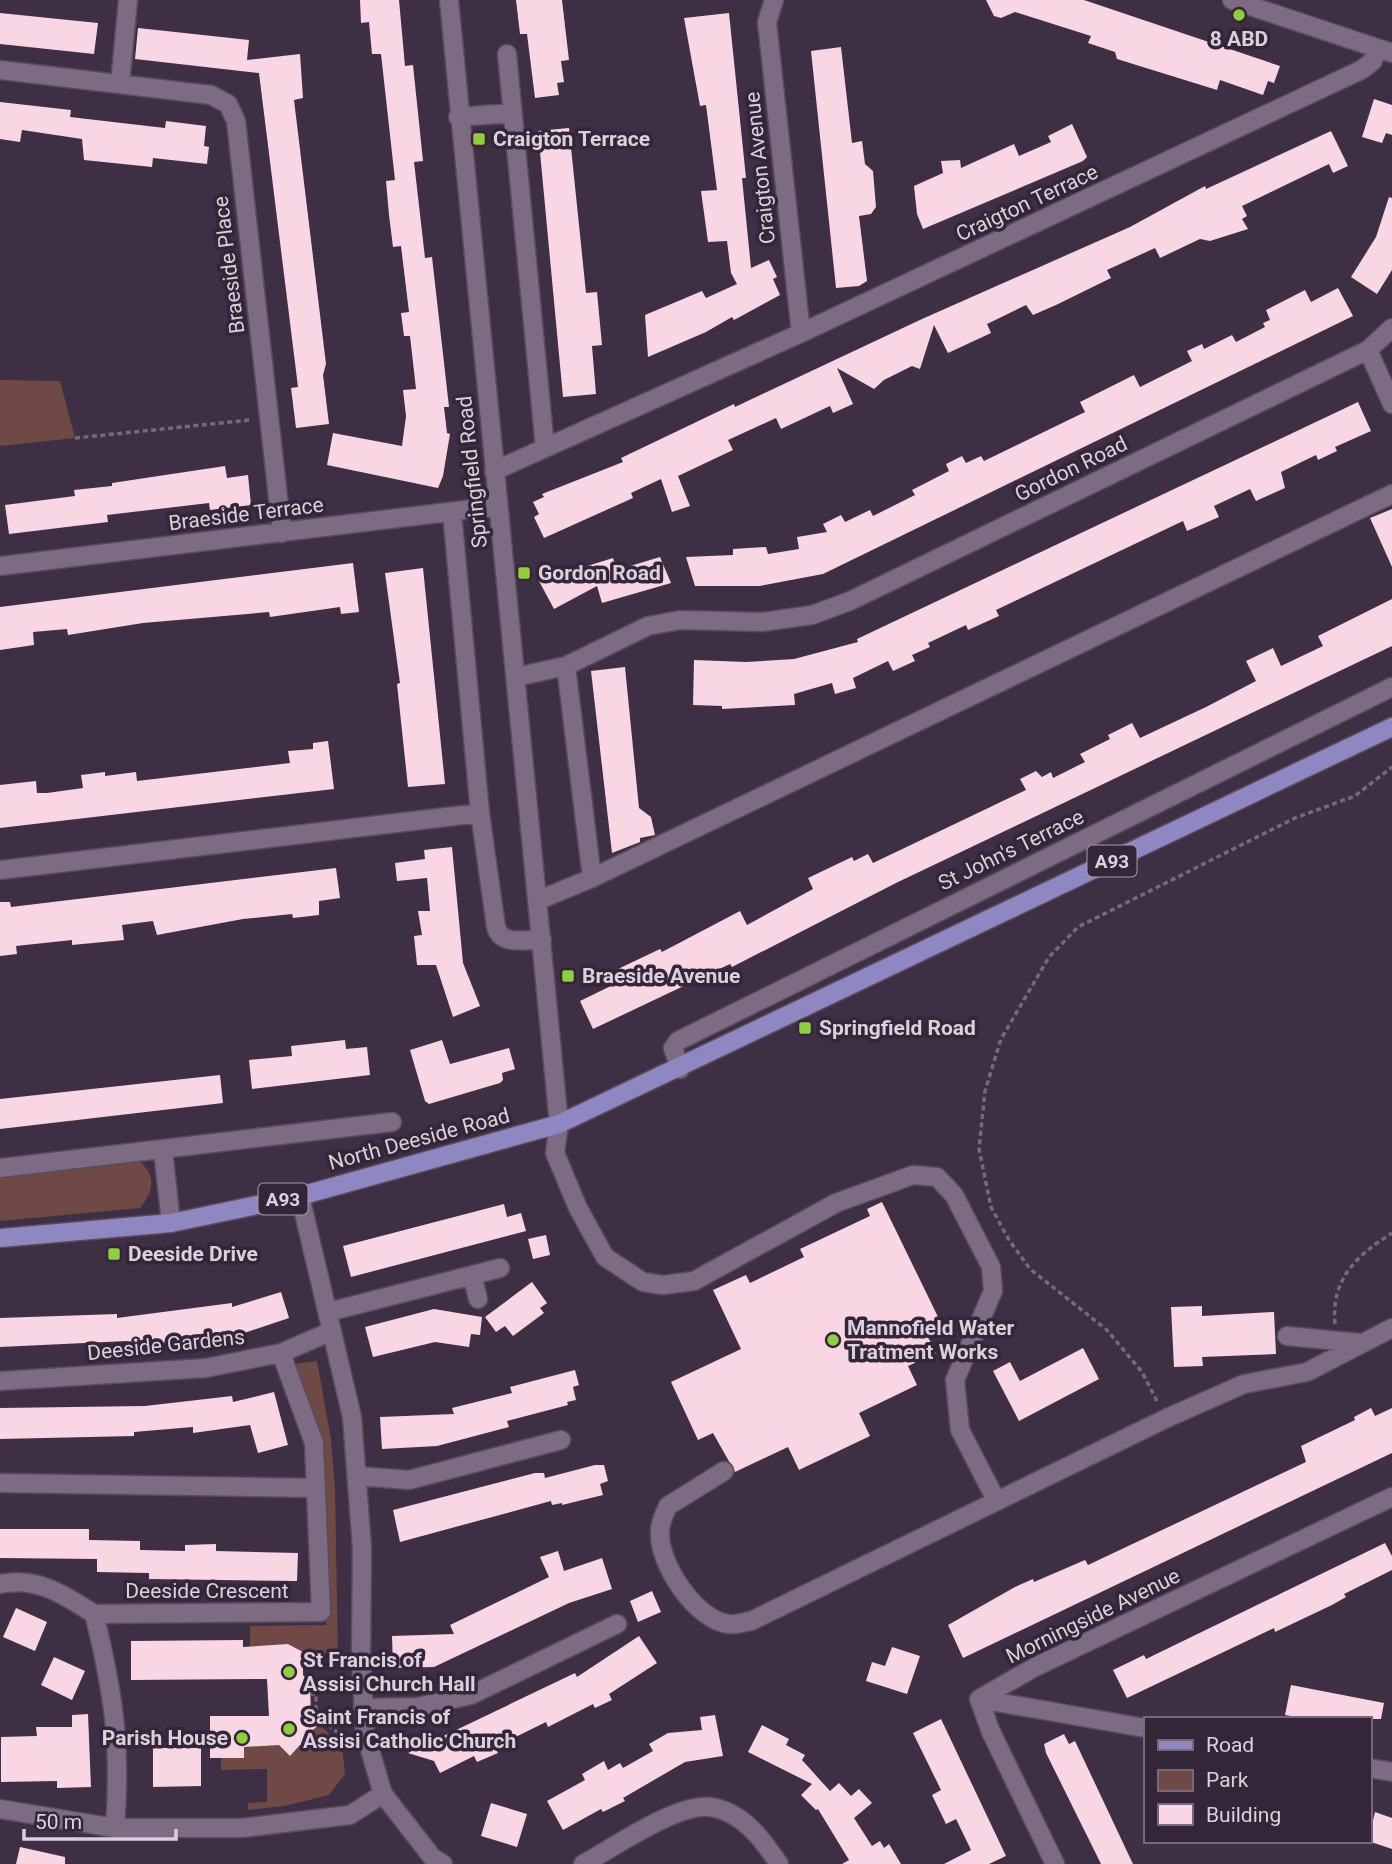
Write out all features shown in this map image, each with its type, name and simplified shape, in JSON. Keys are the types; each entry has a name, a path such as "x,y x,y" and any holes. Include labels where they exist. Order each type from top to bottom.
{"main road":[{"name":"A93","path":"559,1124 680,1069 1392,727"},
{"name":"North Deeside Road","path":"0,1238 171,1223 300,1196 559,1124"}],"street":[{"path":"120,83 128,0"},
{"name":"Springfield Road","path":"449,0 458,117 539,900 559,1124 555,1153 578,1208 605,1257 643,1282 663,1285 694,1281 836,1203 913,1175 937,1177 954,1195 991,1267 993,1291 955,1380 960,1430 996,1500"},
{"name":"Craigton Avenue","path":"775,0 767,22 801,333"},
{"path":"1232,0 1260,4 1385,51"},
{"name":"Craigton Terrace","path":"494,471 801,333 1361,70 1385,51"},
{"path":"507,54 545,449"},
{"name":"Braeside Place","path":"0,70 211,95 228,104 236,121 282,533"},
{"path":"458,117 512,113"},
{"name":"Gordon Road","path":"516,677 566,666 648,626 680,621 762,622 813,615 850,601 1368,350 1392,328"},
{"path":"1368,350 1392,404"},
{"path":"539,900 592,878 1392,494"},
{"name":"Braeside Terrace","path":"0,566 498,506"},
{"name":"Springfield Road","path":"452,513 480,813 498,935 505,940 542,940"},
{"path":"566,666 592,878"},
{"name":"St John's Terrace","path":"680,1069 673,1048 678,1041 1392,687"},
{"path":"0,870 480,813"},
{"name":"North Deeside Road","path":"0,1168 392,1122"},
{"path":"163,1150 171,1223"},
{"path":"300,1196 352,1417 362,1548 360,1659 365,1734 383,1794 432,1857 443,1864"},
{"path":"328,1312 500,1268"},
{"path":"472,1275 478,1299"},
{"path":"724,1471 668,1506 659,1534 665,1564 681,1588 704,1614 728,1624 751,1621 1167,1418 1244,1384 1307,1371 1392,1328"},
{"name":"Deeside Gardens","path":"0,1381 206,1368 281,1353 332,1331"},
{"path":"1287,1336 1361,1343"},
{"path":"0,1483 316,1488 314,1443 281,1353"},
{"path":"358,1476 410,1480 561,1440"},
{"name":"Deeside Crescent","path":"94,1614 321,1612 316,1488"},
{"name":"Morningside Avenue","path":"979,1699 1035,1667 1392,1497"},
{"path":"0,1584 16,1581 52,1588 94,1614 116,1718 119,1770 115,1828"},
{"path":"363,1708 417,1707 471,1695 617,1624"},
{"path":"1055,1864 991,1732 979,1699 1144,1728"},
{"path":"1371,1768 1392,1772"},
{"path":"0,1809 115,1828 242,1828 349,1815 383,1794"},
{"path":"583,1864 679,1813 710,1807 740,1819 762,1839 779,1864"}],"path":[{"path":"75,438 269,419"},
{"path":"1167,1418 1142,1372 1107,1330 1030,1269 1009,1240 991,1207 979,1149 985,1091 1001,1039 1049,957 1078,927 1295,818 1355,796 1392,767"},
{"path":"1361,1343 1335,1328 1333,1302 1346,1272 1371,1246 1392,1233"},
{"path":"303,1659 360,1659"},
{"path":"310,1694 316,1694 316,1715 342,1737 365,1734"}],"green space":[{"path":"0,380 60,381 75,438 0,446"},
{"path":"137,1159 148,1170 151,1182 149,1194 140,1208 0,1221 0,1174"},
{"path":"317,1361 331,1439 335,1487 338,1659 303,1659 302,1652 289,1644 250,1674 250,1626 326,1625 320,1442 295,1364"},
{"path":"319,1724 342,1746 345,1774 329,1795 285,1806 248,1810 248,1803 267,1802 267,1769 221,1770 221,1758 244,1742 279,1745 290,1756 300,1745 310,1745 310,1733"}],"building":[{"path":"360,0 399,0 405,66 413,65 423,161 414,162 425,258 432,257 449,407 444,407 447,433 450,434 443,476 438,488 327,465 333,433 402,446 406,416 403,390 416,389 410,336 404,336 401,313 409,312 401,246 393,247 389,215 386,181 395,180 381,54 372,54 369,22 361,23"},
{"path":"516,0 562,0 569,60 561,61 564,82 557,83 559,95 535,98 527,34 520,34"},
{"path":"986,0 1084,0 1280,66 1274,83 1268,81 1263,95 1220,80 1217,90 1117,59 1115,52 1088,43 1091,36 1015,12 1001,18 994,16"},
{"path":"0,13 98,23 94,54 0,44"},
{"path":"729,13 746,178 742,178 751,268 769,260 777,277 773,279 780,295 734,320 732,317 706,332 648,357 645,315 702,291 706,298 737,284 731,273 727,241 708,242 701,191 717,190 706,105 700,106 684,18"},
{"path":"138,28 249,40 247,60 300,54 303,98 294,100 326,364 323,375 329,424 296,428 291,388 298,387 259,73 135,59"},
{"path":"841,47 852,143 862,141 865,164 873,171 876,207 871,214 859,216 867,281 859,286 836,288 811,51"},
{"path":"1374,99 1392,105 1392,135 1386,133 1382,143 1362,137"},
{"path":"0,102 71,110 70,117 165,128 166,121 206,126 204,146 209,147 207,164 153,158 152,167 84,160 82,139 22,130 20,142 0,139"},
{"path":"1072,124 1087,157 1083,161 923,229 917,214 914,186 943,173 941,161 960,160 961,168 1014,144 1019,156 1051,142 1048,136"},
{"path":"569,128 586,293 597,292 602,345 592,346 596,394 563,397 538,131"},
{"path":"1331,131 1348,166 1333,173 1329,164 1242,206 1247,216 1242,219 1248,229 1210,241 1200,239 1160,258 1155,248 1107,270 1111,278 1056,305 1033,315 1026,305 987,324 991,333 948,353 934,325 920,369 912,366 884,380 874,389 837,368 853,404 833,413 830,406 781,429 776,418 728,440 733,450 678,476 690,506 672,512 661,479 631,493 633,498 544,538 534,517 539,514 533,502 544,497 542,494 623,462 621,458 734,404 735,407 922,319 1130,227 1205,186 1206,189"},
{"path":"1389,197 1392,198 1392,270 1377,294 1351,277 1376,237"},
{"path":"1338,288 1353,316 823,574 760,586 695,586 686,557 733,555 733,549 766,547 768,554 799,549 797,537 827,532 823,524 841,515 845,522 870,510 873,516 915,495 912,490 949,471 946,464 962,456 966,463 981,456 984,461 1085,412 1080,402 1134,375 1140,387 1192,361 1187,351 1202,344 1204,349 1232,335 1236,342 1265,327 1263,323 1270,320 1266,310 1305,290 1311,302"},
{"path":"1358,402 1371,431 1335,447 1337,451 1318,460 1316,455 1281,472 1285,488 1256,501 1250,489 1214,506 1219,517 1187,531 1183,521 996,610 999,616 968,630 966,625 928,643 930,647 912,655 915,661 893,671 888,661 853,678 856,688 835,694 832,683 794,694 795,705 722,709 722,706 693,705 694,660 746,662 794,659 858,642 857,639"},
{"path":"225,466 227,478 248,475 251,505 210,510 209,503 107,515 108,522 9,534 5,505 75,496 74,490"},
{"path":"1392,509 1392,567 1370,518"},
{"path":"660,557 671,583 602,603 597,586 554,609 539,581 613,558 617,570"},
{"path":"353,563 359,612 341,614 340,607 270,617 269,612 143,623 68,635 67,629 33,632 34,645 0,650 0,607"},
{"path":"423,568 445,784 408,787 397,684 400,683 385,573"},
{"path":"1392,599 1392,646 896,883 732,967 730,964 593,1029 580,1001 623,980 618,969 660,949 662,952 740,911 747,925 813,889 808,878 852,857 854,861 868,854 873,863 1026,790 1020,779 1036,771 1042,777 1051,772 1053,778 1085,762 1080,754 1110,739 1108,735 1132,723 1140,738 1206,707 1256,681 1246,661 1273,648 1281,666 1323,646 1318,636"},
{"path":"625,667 639,808 651,817 655,835 640,838 640,842 612,853 591,671"},
{"path":"328,741 334,789 0,828 0,785 36,781 37,793 47,793 83,788 81,775 105,772 105,776 136,772 137,781 290,763 288,751 313,749 313,743"},
{"path":"452,847 463,963 480,1006 453,1017 436,965 417,965 414,936 422,935 418,911 430,911 427,878 397,881 395,863 425,859 424,850"},
{"path":"336,868 340,898 319,901 319,915 293,918 292,914 243,919 157,935 153,921 122,925 124,940 72,945 72,940 16,946 17,954 0,956 0,902 10,902 11,907"},
{"path":"345,1040 346,1049 367,1047 370,1075 252,1089 249,1060 292,1056 291,1046"},
{"path":"442,1040 450,1064 509,1048 515,1069 502,1073 503,1080 500,1083 429,1104 425,1101 410,1050"},
{"path":"220,1075 223,1103 0,1129 0,1099"},
{"name":"Mannofield Water Tratment Works","path":"882,1202 941,1323 925,1331 936,1353 908,1366 917,1385 859,1413 870,1436 799,1470 788,1447 735,1472 713,1433 698,1440 671,1382 741,1349 713,1290 746,1275 750,1283 804,1257 800,1249 870,1216 867,1209"},
{"path":"504,1204 507,1217 521,1213 526,1231 351,1277 343,1246"},
{"path":"546,1235 550,1255 533,1259 528,1239"},
{"path":"532,1282 547,1303 540,1308 544,1313 513,1336 505,1326 496,1332 485,1317"},
{"path":"281,1292 289,1318 244,1333 127,1347 127,1341 0,1347 0,1318 117,1314 117,1318 232,1303 232,1307"},
{"path":"1202,1306 1202,1316 1274,1312 1276,1354 1202,1357 1203,1366 1174,1367 1171,1307"},
{"path":"434,1309 482,1317 480,1335 471,1334 469,1347 435,1342 373,1357 365,1327"},
{"path":"1083,1348 1099,1379 1019,1421 993,1371 1010,1362 1020,1381"},
{"path":"575,1370 579,1385 573,1387 576,1400 567,1402 568,1405 507,1421 509,1427 437,1446 382,1449 380,1417 454,1414 452,1408 512,1393 510,1387"},
{"path":"274,1392 288,1445 258,1453 250,1425 193,1433 193,1427 134,1432 134,1436 0,1439 0,1408 145,1406 232,1396 233,1402"},
{"path":"1371,1408 1375,1416 1392,1408 1392,1453 963,1658 948,1625 1015,1587 1033,1579 1034,1582 1085,1560 1088,1565 1306,1462 1301,1446 1355,1420 1354,1417"},
{"path":"604,1465 608,1481 600,1484 603,1495 562,1505 552,1505 551,1501 400,1542 393,1510 535,1473 544,1473 545,1478"},
{"path":"0,1529 89,1529 89,1540 140,1541 140,1550 185,1551 185,1545 216,1544 216,1551 298,1553 297,1581 149,1579 149,1573 97,1572 97,1559 0,1558"},
{"path":"1385,1543 1392,1556 1392,1570 1344,1594 1346,1597 1332,1605 1275,1632 1274,1628 1127,1698 1113,1670 1144,1655 1146,1659"},
{"path":"558,1551 564,1571 602,1558 612,1589 569,1603 434,1667 393,1668 392,1636 454,1634 450,1625 549,1577 540,1557"},
{"path":"652,1591 661,1612 638,1622 630,1601"},
{"path":"16,1608 47,1622 35,1651 3,1637"},
{"path":"639,1636 657,1663 609,1694 612,1700 595,1708 593,1704 548,1727 546,1722 495,1747 498,1753 477,1762 474,1756 440,1773 434,1761 408,1753 575,1673 577,1677"},
{"path":"243,1640 243,1647 288,1644 303,1652 303,1675 310,1682 311,1717 319,1724 310,1733 310,1745 300,1745 290,1756 279,1745 244,1747 244,1758 210,1758 210,1716 269,1716 267,1679 131,1680 131,1641"},
{"path":"892,1647 920,1656 907,1694 866,1681 872,1662 885,1666"},
{"path":"54,1657 85,1671 72,1700 41,1685"},
{"path":"1291,1685 1384,1703 1381,1719 1285,1715"},
{"path":"88,1714 91,1787 57,1788 57,1781 1,1782 1,1737 37,1736 36,1727 72,1727 72,1715"},
{"path":"715,1715 723,1756 685,1762 623,1798 625,1801 603,1812 601,1809 563,1830 547,1801 585,1780 582,1774 604,1761 608,1770 620,1763 623,1768 653,1751 649,1744 668,1733 702,1730 700,1717"},
{"path":"941,1719 1006,1856 989,1864 944,1864 971,1850 956,1819 946,1824 932,1795 941,1790 913,1733"},
{"path":"762,1725 789,1739 786,1745 805,1755 802,1760 830,1791 839,1783 851,1796 859,1789 872,1803 854,1818 872,1846 880,1841 884,1848 889,1844 901,1864 842,1864 849,1860 818,1809 801,1795 812,1784 748,1752"},
{"path":"1064,1734 1069,1744 1075,1741 1133,1864 1101,1864 1046,1753 1044,1744"},
{"path":"153,1748 201,1748 201,1786 153,1787"},
{"path":"491,1803 527,1814 517,1847 481,1836"},
{"path":"1375,1812 1392,1818 1392,1849 1371,1842"},
{"path":"20,1847 65,1857 65,1864 16,1864"}],"place":[{"name":"8 ABD","path":"1239,15"},
{"name":"Craigton Terrace","path":"479,139"},
{"name":"Gordon Road","path":"524,573"},
{"name":"Braeside Avenue","path":"568,976"},
{"name":"Springfield Road","path":"805,1028"},
{"name":"Deeside Drive","path":"114,1254"},
{"name":"Mannofield Water Tratment Works","path":"833,1340"},
{"name":"St Francis of Assisi Church Hall","path":"289,1672"},
{"name":"Saint Francis of Assisi Catholic Church","path":"289,1729"},
{"name":"Parish House","path":"242,1738"}]}
